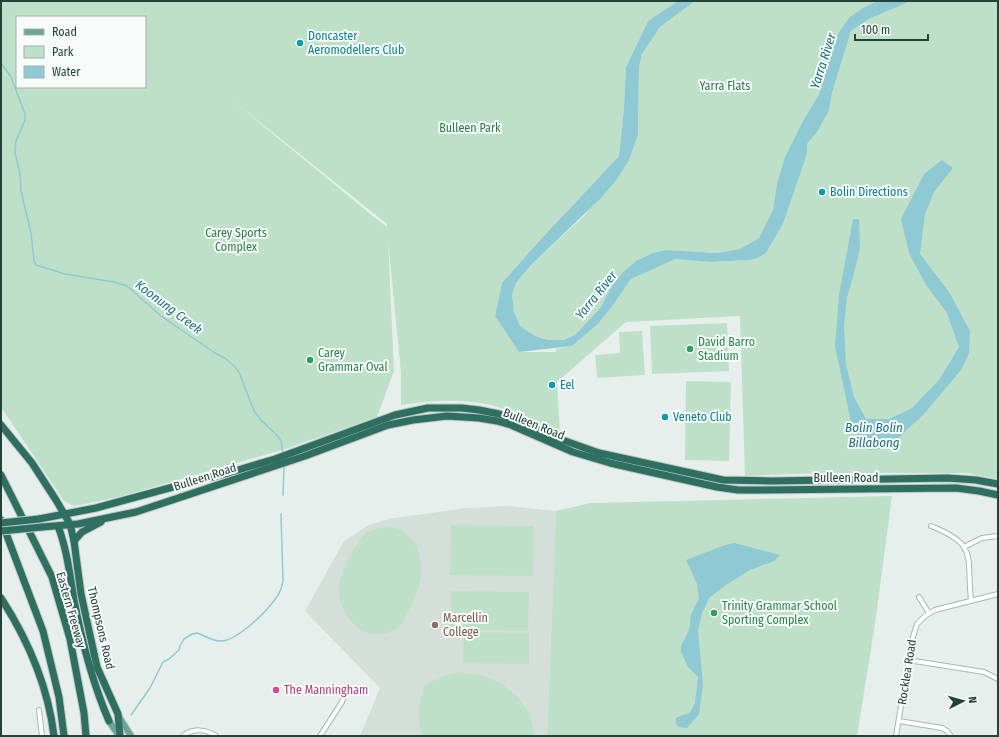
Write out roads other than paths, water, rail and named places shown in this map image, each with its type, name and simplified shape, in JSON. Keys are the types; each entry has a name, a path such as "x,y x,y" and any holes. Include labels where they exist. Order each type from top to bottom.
{"highway":[{"name":"Bulleen Road","path":"1,531 58,526 111,518 129,513 304,452 410,411 428,408 462,408 499,414 554,437 599,453 723,480 771,481 948,478 976,480 998,484"},
{"name":"Bulleen Road","path":"1,523 65,515 111,504 234,472 398,423 429,418 464,416 512,425 573,452 598,460 717,487 738,490 956,488 979,491 998,496"},
{"name":"Thompsons Road","path":"1,425 32,463 70,524 74,541 81,594 97,667 118,714"},
{"name":"Eastern Freeway","path":"1,475 54,583 78,674 86,736"},
{"path":"74,541 82,532 111,518"},
{"path":"1,520 43,631 59,697 64,736"},
{"name":"Thompsons Road","path":"58,526 66,552 78,617 89,664 101,702 109,721"},
{"path":"1,599 30,648 39,673 55,736"},
{"path":"43,631 55,698 55,736"},
{"path":"118,714 120,736"}],"main road":[{"name":"Thompsons Road","path":"118,714 132,736"},
{"name":"Thompsons Road","path":"109,721 120,736"}],"street":[{"path":"931,526 953,536 964,547 970,564 971,600"},
{"path":"964,547 982,538 998,536"},
{"name":"Rocklea Road","path":"896,736 914,630 921,620 929,613 940,608 998,594"},
{"path":"919,597 929,613"},
{"path":"908,660 984,672 998,679"},
{"path":"320,736 342,702 346,689"},
{"path":"39,710 42,736"},
{"path":"899,721 942,728 951,736"},
{"path":"183,736 187,733 198,730 208,732 216,736"}],"water":[{"path":"678,1 695,1 660,27 642,54 639,68 638,134 629,160 617,179 602,197 530,266 516,283 512,295 514,312 520,326 535,336 548,340 563,340 575,335 601,307 610,289 622,273 636,261 653,253 667,250 717,253 740,249 759,238 773,210 777,184 785,157 819,94 833,43 841,29 850,17 877,1 911,1 869,19 851,31 832,93 829,111 817,132 807,144 807,154 783,224 766,253 758,258 750,260 711,262 675,259 631,279 597,325 572,346 519,352 495,316 502,283 619,156 624,108 626,67 648,21"},
{"name":"Bolin Bolin Billabong","path":"942,160 953,168 934,192 925,214 920,254 949,292 970,331 969,353 961,370 924,414 894,442 881,449 869,450 861,444 851,422 835,346 839,295 853,219 859,219 860,249 847,297 844,326 846,364 854,397 866,419 889,419 912,408 939,380 959,347 947,313 926,285 909,253 901,219 924,174"},
{"path":"734,543 780,555 774,561 750,570 710,597 702,613 698,630 703,685 699,714 687,728 679,727 676,724 676,718 690,713 695,703 698,677 688,667 681,652 681,646 689,630 691,614 699,599 697,584 686,560"}],"waterway":[{"name":"Koonung Creek","path":"1,63 11,77 25,114 25,120 16,141 15,153 20,173 21,191 31,233 34,261 36,265 65,274 114,282 127,286 161,316 226,359 239,372 254,411 281,441 283,453"},
{"name":"Koonung Creek","path":"283,495 284,465"},
{"name":"Koonung Creek","path":"131,715 150,688 163,662 179,650 184,639 197,633 216,641 230,639 245,630 266,610 279,594 283,581 281,514"}],"place":[{"name":"Doncaster Aeromodellers Club","path":"300,43"},
{"name":"Bolin Directions","path":"822,192"},
{"name":"David Barro Stadium","path":"690,349"},
{"name":"Carey Grammar Oval","path":"310,360"},
{"name":"Eel","path":"552,385"},
{"name":"Veneto Club","path":"665,417"},
{"name":"Trinity Grammar School Sporting Complex","path":"714,613"},
{"name":"Marcellin College","path":"435,625"},
{"name":"The Manningham","path":"276,690"}],"water label":[{"name":"Yarra River","path":"823,61"},
{"name":"Yarra River","path":"596,295"}],"park label":[{"name":"Yarra Flats","path":"725,86"},
{"name":"Bulleen Park","path":"470,128"},
{"name":"Carey Sports Complex","path":"236,240"}]}
